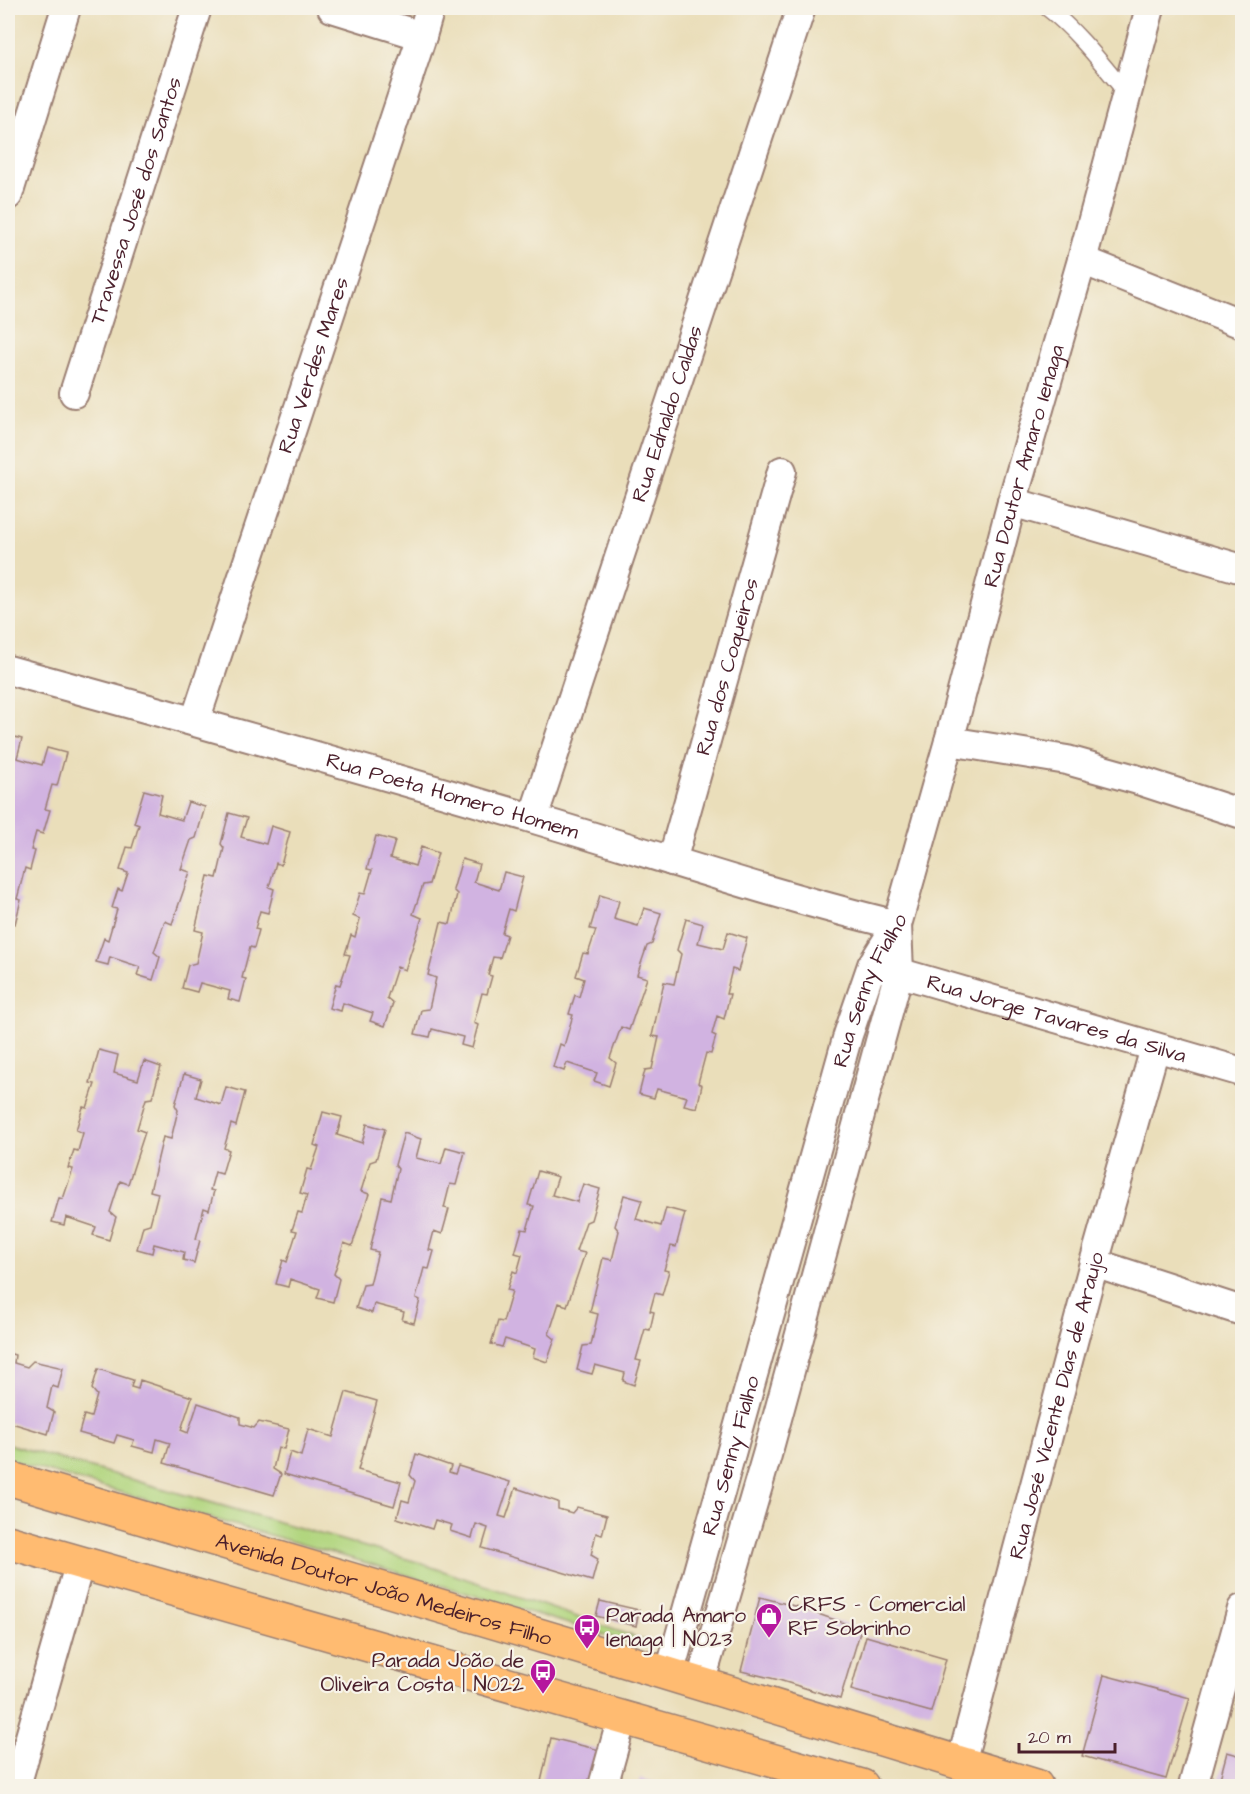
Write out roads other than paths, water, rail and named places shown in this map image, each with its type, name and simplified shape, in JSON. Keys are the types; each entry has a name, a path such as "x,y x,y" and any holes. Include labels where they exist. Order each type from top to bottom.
{"main road":[{"name":"Avenida Doutor João Medeiros Filho","path":"8,1478 1036,1786"},
{"path":"8,1542 853,1785"}],"street":[{"path":"8,195 66,8"},
{"name":"Travessa José dos Santos","path":"74,393 197,8"},
{"path":"332,8 422,36"},
{"name":"Rua Verdes Mares","path":"195,721 430,8"},
{"name":"Rua Ednaldo Caldas","path":"533,818 801,8"},
{"name":"Rua Doutor Amaro Ienaga","path":"897,925 949,741 1012,501 1082,260 1150,8"},
{"path":"1082,260 1242,324"},
{"name":"Rua dos Coqueiros","path":"672,861 782,471"},
{"path":"1012,501 1242,569"},
{"name":"Rua Poeta Homero Homem","path":"8,670 195,721 533,818 849,913 897,925"},
{"path":"949,741 1067,760 1135,779 1242,814"},
{"name":"Rua Senny Fialho","path":"685,1679 848,1035 872,965 897,925"},
{"name":"Rua Senny Fialho","path":"685,1679 767,1455 899,972 897,925"},
{"name":"Rua Jorge Tavares da Silva","path":"872,965 1242,1072"},
{"name":"Rua José Vicente Dias de Araujo","path":"961,1764 1094,1263 1155,1048"},
{"path":"1094,1263 1242,1311"},
{"path":"22,1785 80,1562"},
{"path":"1193,1786 1242,1609"},
{"path":"603,1786 622,1718"}],"lane":[{"path":"1047,8 1060,18 1094,54 1127,94"}],"place":[{"name":"CRFS - Comercial RF Sobrinho","path":"769,1639"},
{"name":"Parada Amaro Ienaga | N023","path":"587,1650"},
{"name":"Parada João de Oliveira Costa | N022","path":"543,1695"}]}
